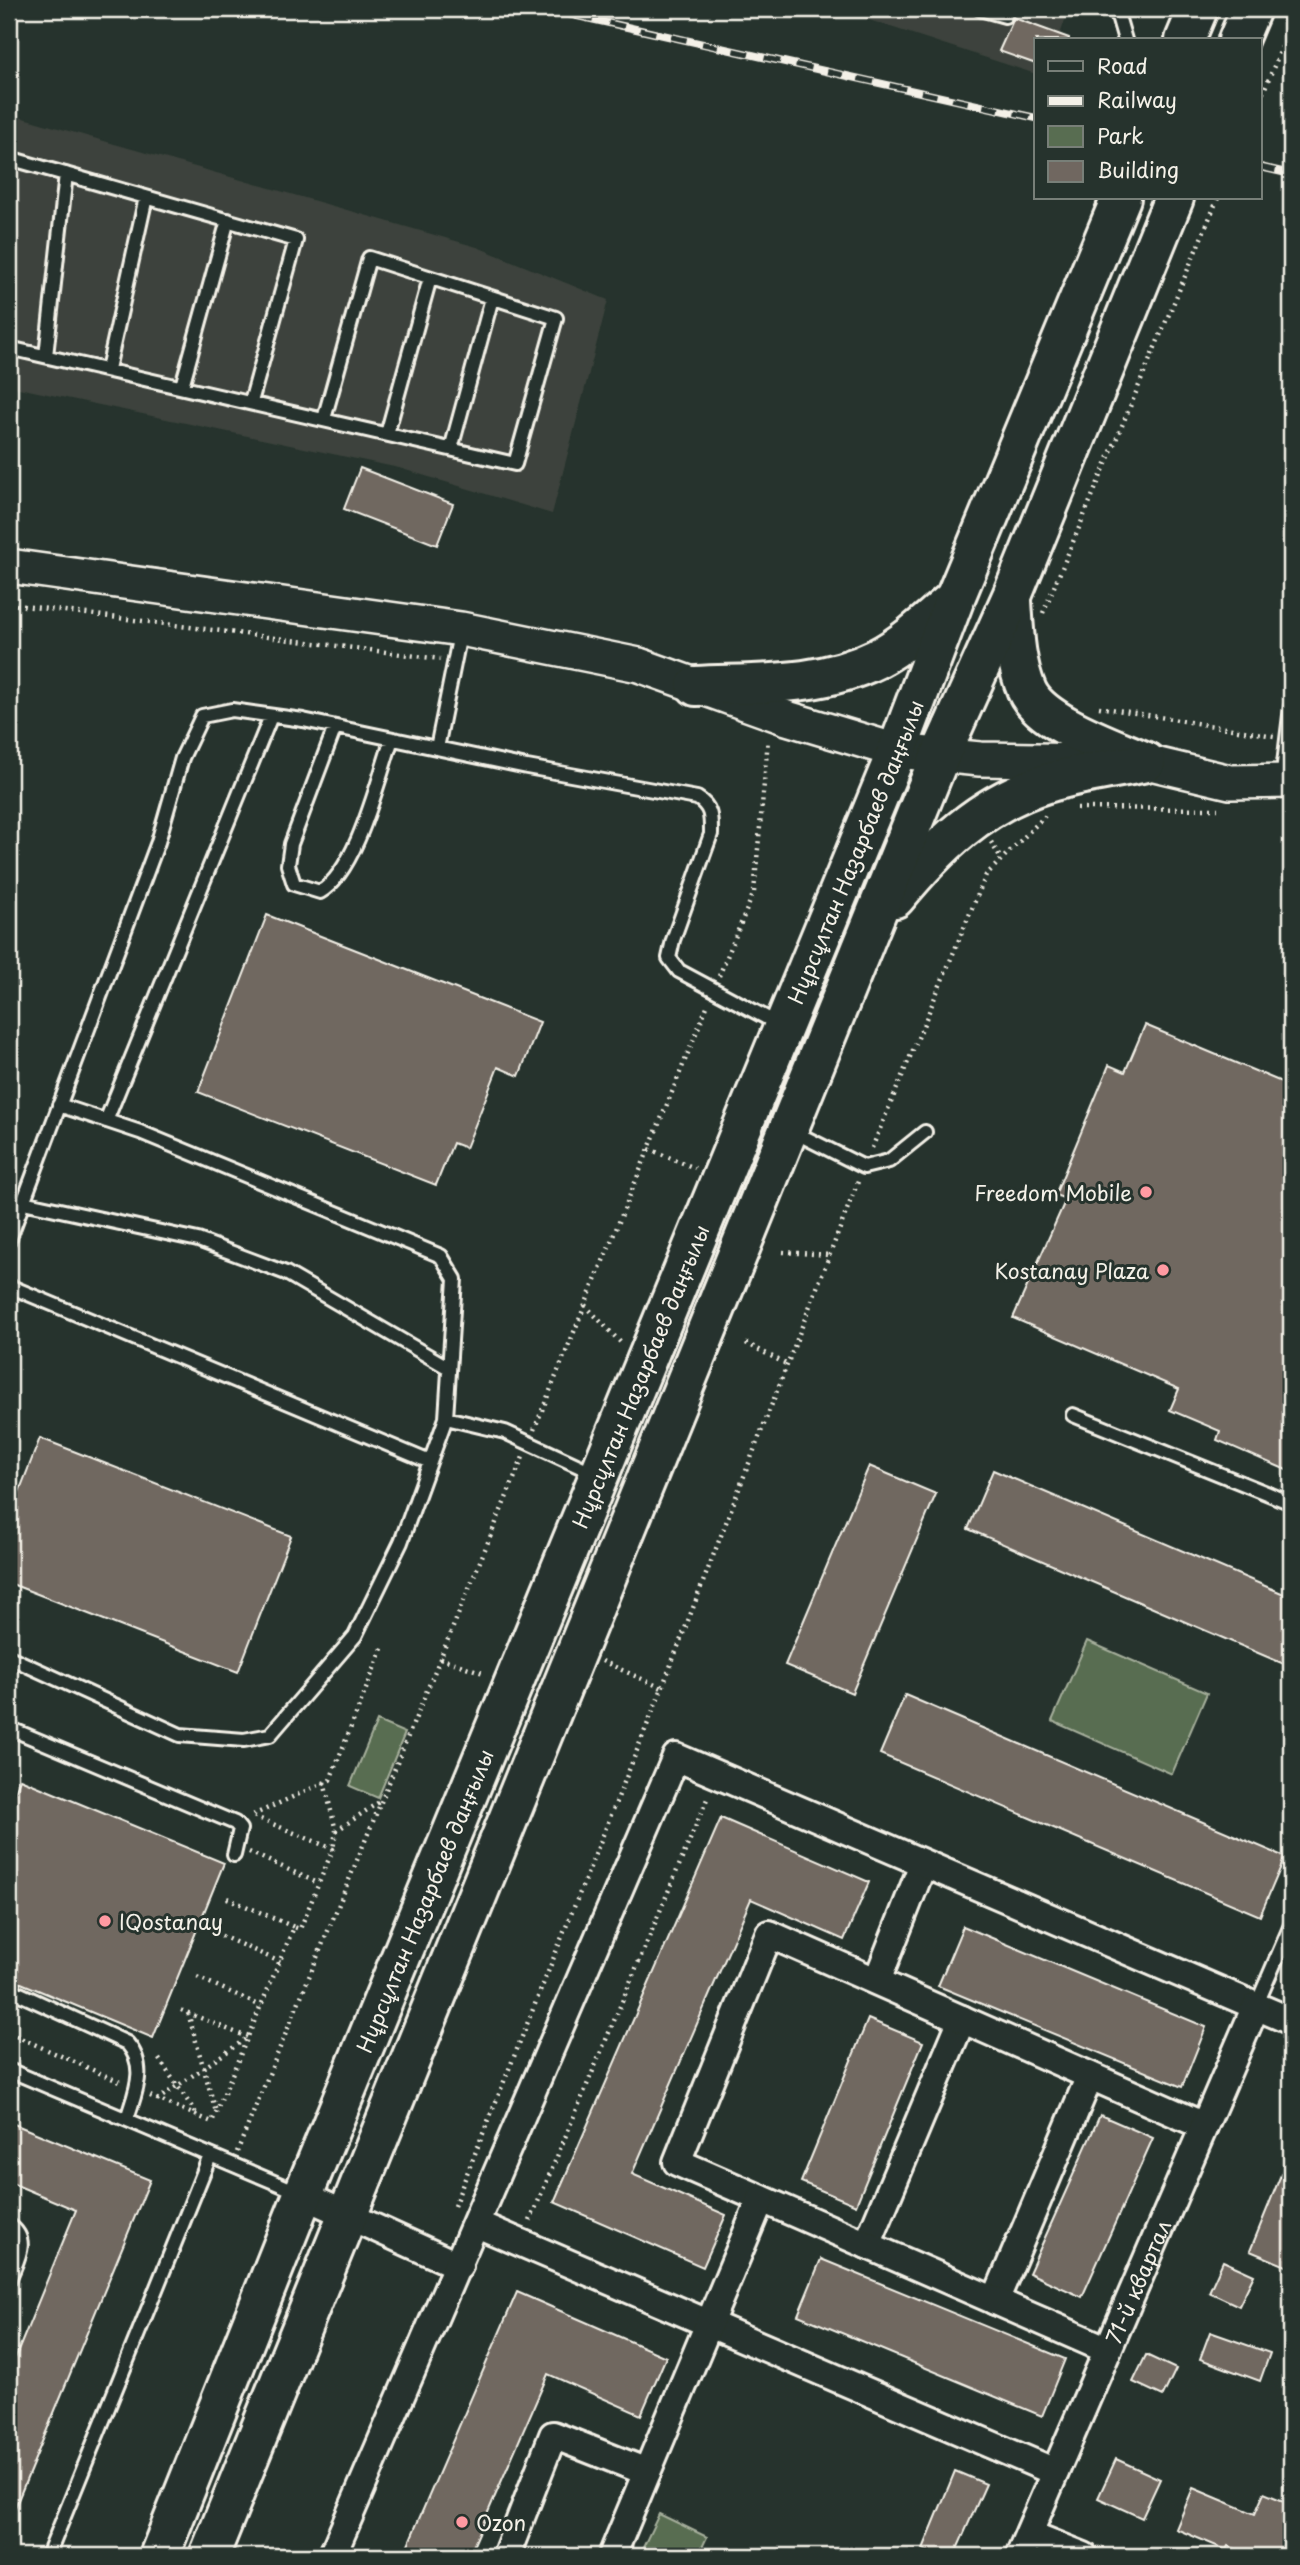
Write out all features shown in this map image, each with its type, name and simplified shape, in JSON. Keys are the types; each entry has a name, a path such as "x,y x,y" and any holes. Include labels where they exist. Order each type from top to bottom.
{"main road":[{"path":"1186,38 1198,9"},
{"path":"1239,38 1251,9"},
{"name":"Нұрсұлтан Назарбаев даңғылы","path":"159,2556 303,2195 784,1027 897,751 955,598 1120,200"},
{"path":"1146,762 1060,722 1028,693 1016,651 1027,606 1173,200"},
{"path":"696,686 795,681 849,670 902,643 955,598"},
{"name":"Нұрсұлтан Назарбаев даңғылы","path":"209,2556 940,756 961,711 1027,606"},
{"path":"872,925 929,857 976,817 1046,783 1146,762"}],"street":[{"path":"9,566 458,645 639,665 897,751 940,756 1146,762 1230,782 1287,780"},
{"path":"332,2556 676,1758 1291,2021"},
{"path":"877,1981 923,1864"},
{"path":"1108,2350 677,2162 769,1934 1204,2126"},
{"name":"71-й квартал","path":"1024,2545 1256,2006"},
{"path":"867,2245 962,2019"},
{"path":"995,2301 1090,2076"},
{"path":"303,2195 459,2266"},
{"path":"612,2556 761,2199"},
{"path":"477,2224 1055,2473"},
{"path":"506,2556 554,2435 647,2472"},
{"path":"1024,2545 1084,2556"}],"lane":[{"path":"979,9 1005,16 1007,9"},
{"path":"1116,9 1124,38"},
{"path":"9,158 296,240 251,402"},
{"path":"46,356 66,174"},
{"path":"108,369 146,197"},
{"path":"182,386 228,220"},
{"path":"9,348 515,464 556,318 369,258 324,419"},
{"path":"387,434 430,278"},
{"path":"451,449 492,298"},
{"path":"436,748 458,645"},
{"path":"1287,780 1287,738 1291,707"},
{"path":"9,1240 158,842 182,758 202,716 232,710 335,727 628,783 697,798 707,803 712,817 711,834 669,958 678,971 784,1027"},
{"path":"106,1121 271,716"},
{"path":"335,727 291,844 288,866 294,884 320,892 333,885 350,860 392,739"},
{"path":"9,1657 180,1735 244,1740 270,1735 355,1636 401,1542 446,1418 456,1279 441,1256 140,1132 59,1105"},
{"path":"789,1129 864,1167 889,1161 925,1132"},
{"path":"23,1202 198,1240 286,1273 449,1368"},
{"path":"9,1286 430,1462"},
{"path":"1073,1415 1291,1503"},
{"path":"446,1418 505,1432 600,1476"},
{"path":"9,1728 235,1823 240,1829 241,1853"},
{"path":"1256,2006 1291,1925"},
{"path":"9,1989 127,2043 137,2054 141,2067 127,2119"},
{"path":"9,2070 303,2195"},
{"path":"48,2556 209,2156"},
{"path":"9,2225 20,2235 22,2247 9,2280"}],"path":[{"path":"1262,95 1291,25"},
{"path":"1027,606 1217,200"},
{"path":"9,604 458,645"},
{"path":"1097,707 1287,738"},
{"path":"1075,808 1230,809"},
{"path":"434,2255 662,1688 864,1167 986,875 1052,811"},
{"path":"649,1149 721,1179"},
{"path":"783,1252 830,1255"},
{"path":"585,1305 644,1368"},
{"path":"746,1343 788,1365"},
{"path":"252,1815 330,1780 383,1646"},
{"path":"440,1658 494,1677"},
{"path":"596,1672 601,1660 662,1688"},
{"path":"324,1783 336,1831 332,1849"},
{"path":"336,1831 382,1800"},
{"path":"241,1853 318,1883"},
{"path":"9,2033 212,2122 279,1962 297,1928 227,1898"},
{"path":"215,1933 279,1962"},
{"path":"197,1977 261,2006"},
{"path":"181,2010 248,2037"},
{"path":"188,2013 216,2113"},
{"path":"157,2100 248,2037"},
{"path":"159,2059 198,2117"}],"shaded area":[{"path":"835,9 1069,9 1059,38 1034,38 1034,73"},
{"path":"9,114 477,247 608,300 552,514 399,468 9,386"}],"green space":[{"path":"1087,1641 1207,1693 1172,1774 1052,1721"},
{"path":"377,1721 405,1733 378,1798 350,1786"},
{"path":"659,2514 707,2537 698,2556 639,2556"}],"building":[{"path":"1014,18 1069,38 1034,38 1034,63 999,51"},
{"path":"360,468 453,504 437,545 344,509"},
{"path":"267,915 540,1022 519,1076 498,1067 466,1148 453,1143 436,1185 198,1092"},
{"name":"Kostanay Plaza","path":"1145,1025 1291,1086 1291,1472 1217,1440 1220,1431 1170,1410 1179,1389 1013,1318 1066,1199 1055,1195 1109,1065 1125,1072"},
{"path":"40,1438 291,1536 238,1672 9,1583 9,1518"},
{"path":"869,1466 936,1494 852,1693 785,1665"},
{"path":"993,1470 1291,1597 1291,1667 968,1529"},
{"path":"905,1695 1285,1857 1260,1916 880,1754"},
{"name":"IQostanay","path":"20,1779 224,1863 153,2038 9,1978 9,1807"},
{"path":"721,1818 869,1882 844,1940 751,1899 632,2174 726,2215 703,2267 554,2202"},
{"path":"963,1926 1206,2027 1182,2087 938,1986"},
{"path":"868,2019 923,2042 856,2205 801,2182"},
{"path":"1100,2115 1153,2138 1082,2297 1029,2273"},
{"path":"9,2122 150,2180 9,2522 9,2373 76,2210 9,2182"},
{"path":"1291,2150 1291,2268 1250,2251"},
{"path":"821,2259 1065,2359 1042,2416 798,2315"},
{"path":"1223,2261 1254,2275 1239,2306 1209,2292"},
{"path":"517,2292 666,2357 641,2415 548,2374 469,2556 403,2556"},
{"path":"1210,2332 1270,2353 1260,2381 1200,2359"},
{"path":"1146,2355 1176,2369 1163,2396 1133,2382"},
{"path":"1116,2459 1160,2479 1142,2518 1098,2498"},
{"path":"955,2471 986,2484 954,2556 939,2556 923,2549"},
{"path":"1193,2488 1255,2514 1264,2493 1291,2504 1291,2556 1254,2556 1228,2546 1226,2550 1176,2529"}],"railway":[{"path":"546,9 1034,118"},
{"path":"1262,167 1291,174"}],"place":[{"name":"Freedom Mobile","path":"1146,1192"},
{"name":"Kostanay Plaza","path":"1163,1270"},
{"name":"IQostanay","path":"105,1921"},
{"name":"Ozon","path":"462,2522"}]}
